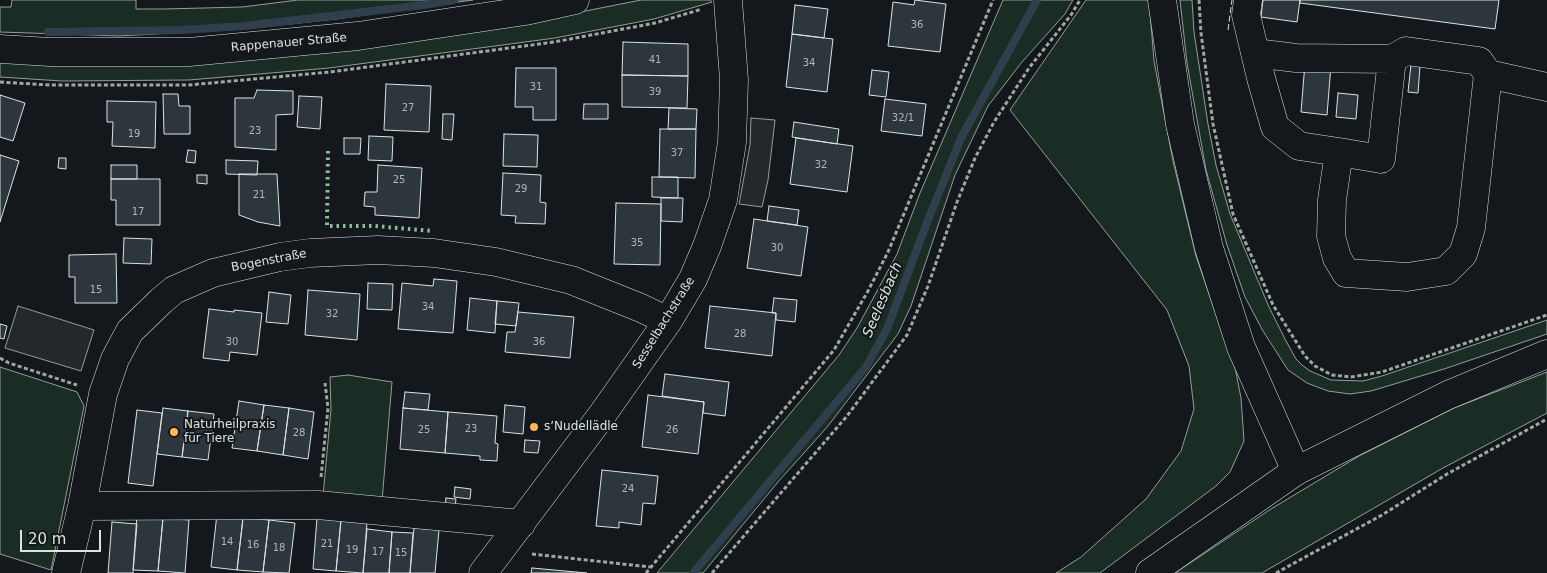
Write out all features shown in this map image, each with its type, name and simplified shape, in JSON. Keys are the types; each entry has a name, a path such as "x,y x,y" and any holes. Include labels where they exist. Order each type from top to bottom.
{"street":[{"name":"Rappenauer Straße","path":"0,49 50,52 189,52 358,36 526,11 575,0"},
{"name":"Sesselbachstraße","path":"483,573 602,415 668,321 693,279 723,200 732,142 734,80 728,0"},
{"path":"1162,0 1180,124 1209,248 1241,347 1296,471"},
{"path":"1248,0 1246,15 1275,127 1299,146 1381,159 1392,59"},
{"path":"1255,53 1296,58 1392,59 1406,51 1479,61 1488,74 1471,228 1463,254 1446,271 1407,277 1346,273 1337,258 1331,236 1332,200 1339,152"},
{"path":"1488,74 1547,87"},
{"name":"Bogenstraße","path":"66,573 82,506 103,394 115,359 130,332 143,317 174,290 213,273 280,257 310,253 378,250 434,253 496,262 571,280 668,321"},
{"path":"1150,573 1296,471 1448,395 1547,354"},
{"path":"82,506 318,505 513,534"}],"path":[{"path":"646,573 834,350 888,252 993,0"},
{"path":"712,573 847,416 907,335 928,286 957,202 975,158 994,122 1029,68 1071,15 1080,0"},
{"path":"0,358 9,363 103,394"},
{"path":"318,505 328,408 325,383"},
{"path":"1276,573 1382,515 1447,474 1547,419"},
{"path":"513,534 520,552 650,567"}],"green space":[{"path":"12,0 136,0 136,9 164,9 242,7 298,0 473,0 336,19 244,29 119,36 0,32 0,7 11,7"},
{"path":"641,0 710,0 712,2 654,19 555,38 329,68 189,80 62,81 0,77 0,62 550,18"},
{"path":"1003,0 1073,0 1065,14 1022,62 988,106 955,175 911,306 898,334 828,426 778,482 703,573 657,573 839,355 857,328 897,254 920,193"},
{"path":"1086,0 1149,0 1154,61 1173,161 1196,256 1234,362 1241,398 1244,441 1230,472 1216,486 1100,573 1056,573 1081,557 1146,499 1181,451 1194,409 1189,366 1167,310 1010,110"},
{"path":"1180,0 1192,0 1194,32 1208,124 1216,165 1230,214 1269,307 1296,359 1302,365 1310,371 1331,380 1363,381 1547,320 1547,334 1444,369 1371,391 1350,394 1328,391 1307,383 1288,370 1263,331 1245,297 1227,245 1206,170 1187,63"},
{"path":"0,367 77,392 84,406 51,570 0,554"},
{"path":"1547,372 1547,413 1443,468 1262,573 1175,573 1271,509 1359,456 1454,408"},
{"path":"348,375 392,382 382,501 323,496 331,409 330,377"}],"shaded area":[{"path":"751,118 775,120 768,180 762,207 739,204 750,145"},
{"path":"18,306 94,330 81,371 5,348"}],"building":[{"path":"915,0 946,4 940,52 888,46 893,2 914,5"},
{"path":"1263,0 1300,0 1297,22 1261,17"},
{"path":"1300,0 1499,0 1495,29 1300,3"},
{"path":"795,5 828,9 824,38 792,34"},
{"path":"792,34 833,39 827,92 786,87"},
{"path":"623,42 688,44 688,76 622,75"},
{"path":"1305,63 1331,65 1327,115 1301,112"},
{"path":"1411,65 1420,66 1418,93 1408,92"},
{"path":"516,68 556,68 556,120 533,120 533,107 515,107"},
{"path":"872,70 889,72 886,97 869,95"},
{"path":"622,75 688,76 687,108 622,107"},
{"path":"386,84 431,86 429,132 384,130"},
{"path":"257,90 293,91 293,114 276,115 276,150 235,147 235,98 254,98"},
{"path":"1338,93 1358,95 1356,119 1336,117"},
{"path":"163,94 178,94 179,106 190,106 190,134 164,134"},
{"path":"0,95 25,103 13,141 0,137"},
{"path":"299,96 322,97 320,129 297,127"},
{"path":"885,99 926,104 922,136 881,131"},
{"path":"107,101 156,102 155,148 112,146 113,122 107,122"},
{"path":"584,104 608,104 608,119 583,119"},
{"path":"669,108 697,109 696,129 668,129"},
{"path":"443,114 454,114 452,140 442,139"},
{"path":"794,122 839,129 837,144 792,137"},
{"path":"660,129 696,129 695,178 659,177"},
{"path":"504,134 538,135 537,167 503,166"},
{"path":"369,136 393,137 392,161 368,160"},
{"path":"344,138 361,138 360,154 344,154"},
{"path":"796,138 853,146 847,192 790,184"},
{"path":"188,150 196,151 195,163 186,162"},
{"path":"0,155 19,161 0,222"},
{"path":"59,158 66,158 66,169 58,168"},
{"path":"226,160 258,161 257,175 226,174"},
{"path":"111,165 137,165 137,179 111,179"},
{"path":"378,165 422,168 419,218 375,215 375,207 364,206 365,192 377,192"},
{"path":"503,173 541,175 540,202 546,203 545,224 515,223 516,216 501,215"},
{"path":"239,174 277,174 280,226 258,222 239,215"},
{"path":"197,175 207,175 207,184 197,183"},
{"path":"652,177 678,177 678,198 652,197"},
{"path":"111,179 160,179 160,225 116,225 116,200 111,200"},
{"path":"661,198 683,198 682,222 661,221"},
{"path":"616,203 661,204 660,265 614,264"},
{"path":"769,206 799,210 797,225 767,221"},
{"path":"754,219 808,227 801,276 747,268"},
{"path":"124,238 152,239 151,264 123,263"},
{"path":"116,254 117,303 75,303 75,277 69,277 69,255"},
{"path":"434,279 457,281 453,333 398,329 402,283 433,286"},
{"path":"368,283 393,284 392,310 367,309"},
{"path":"308,290 360,294 357,340 305,335"},
{"path":"269,292 291,295 288,324 266,322"},
{"path":"470,298 497,301 495,333 467,330"},
{"path":"774,298 797,300 795,322 776,320 776,313 772,313"},
{"path":"497,301 519,303 516,326 495,324"},
{"path":"710,306 776,313 772,356 705,348"},
{"path":"209,309 262,313 257,355 230,352 229,361 203,358"},
{"path":"518,312 574,317 570,358 505,352 507,332 515,332"},
{"path":"0,324 7,326 4,339 0,338"},
{"path":"665,374 729,382 725,416 703,413 704,402 662,396"},
{"path":"405,392 430,394 428,410 403,408"},
{"path":"648,395 704,402 698,454 642,447"},
{"path":"239,401 264,405 257,451 232,448"},
{"path":"264,405 289,408 283,455 257,451"},
{"path":"505,405 525,407 523,434 503,432"},
{"path":"163,408 188,411 182,457 157,454"},
{"path":"289,408 314,412 308,459 283,455"},
{"path":"403,408 448,412 445,453 400,449"},
{"path":"137,410 162,413 153,486 128,483"},
{"path":"188,411 214,414 208,460 182,457"},
{"path":"448,412 497,416 495,443 498,444 497,461 480,460 480,456 445,453"},
{"path":"525,440 540,441 538,453 524,452"},
{"path":"602,470 658,476 655,504 643,503 641,525 619,522 619,528 596,526"},
{"path":"455,487 471,489 470,499 454,497"},
{"path":"446,498 456,499 455,507 445,506"},
{"path":"217,514 243,518 237,570 211,567"},
{"path":"137,515 163,518 158,571 133,570"},
{"path":"163,518 189,520 185,573 158,571"},
{"path":"243,518 269,520 263,572 237,570"},
{"path":"317,518 341,520 336,571 313,569"},
{"path":"269,520 295,523 289,573 263,572"},
{"path":"341,520 367,522 363,573 336,571"},
{"path":"112,522 137,524 133,573 108,573"},
{"path":"414,528 439,530 435,573 410,573"},
{"path":"367,529 392,532 389,573 363,573"},
{"path":"392,532 413,533 410,573 389,573"},
{"path":"532,568 587,573 531,573"}],"waterway":[{"path":"48,32 182,30 244,26 454,0"},
{"name":"Seelesbach","path":"693,573 866,367 887,329 961,138 1037,0"}],"hedge":[{"path":"328,151 327,226 375,226 432,231"}],"fence":[{"path":"1228,30 1232,0"}],"place":[{"name":"s’Nudellädle","path":"534,427"},
{"name":"Naturheilpraxis für Tiere","path":"174,432"}]}
